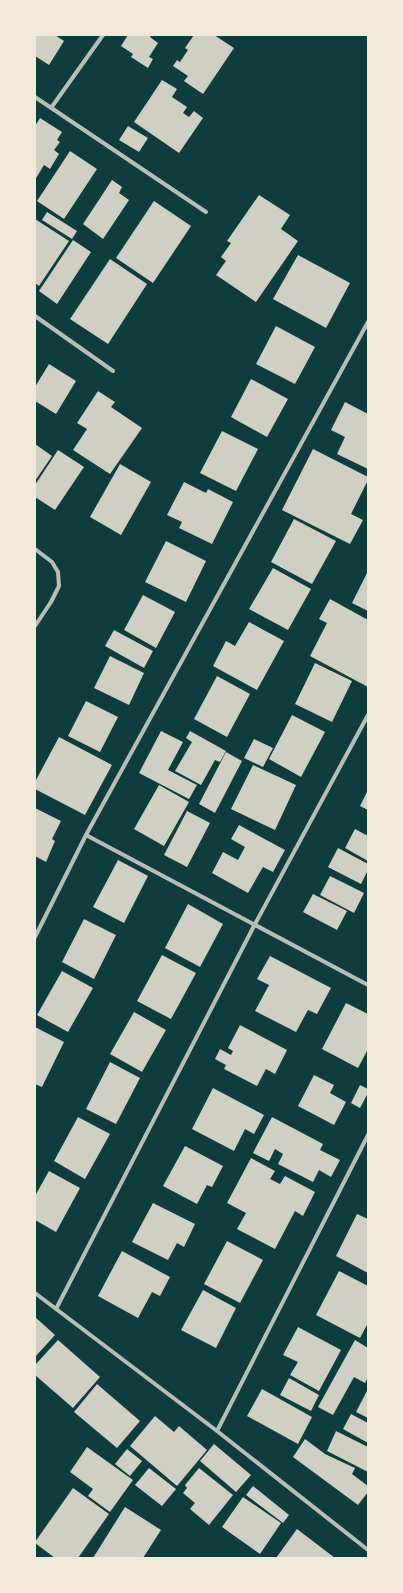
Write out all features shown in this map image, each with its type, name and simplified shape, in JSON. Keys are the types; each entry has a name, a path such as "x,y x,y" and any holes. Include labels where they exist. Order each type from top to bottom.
{"street":[{"path":"51,108 103,35"},
{"path":"35,97 206,212"},
{"path":"35,316 112,371"},
{"path":"35,937 86,836 368,322"},
{"path":"35,549 52,562 58,572 59,586 51,602 35,626"},
{"path":"56,1309 254,924 368,715"},
{"path":"86,836 368,985"},
{"path":"217,1431 368,1134"},
{"path":"35,1293 217,1431 366,1549 368,1542"}],"building":[{"path":"36,35 55,35 64,41 49,65 35,56"},
{"path":"128,35 151,35 150,37 158,43 149,57 153,59 148,68 131,57 133,54 121,46"},
{"path":"194,35 214,35 234,48 203,94 184,81 188,76 173,66 177,60 180,62 188,50 185,48"},
{"path":"162,80 177,89 172,97 187,107 183,113 189,117 194,111 203,118 179,153 134,122"},
{"path":"40,118 62,132 57,140 60,142 54,150 59,154 50,169 44,165 35,180 35,126"},
{"path":"128,126 148,138 139,152 119,140"},
{"path":"70,151 97,169 64,219 37,201"},
{"path":"112,180 122,187 119,193 129,200 103,239 83,224"},
{"path":"259,195 290,215 281,229 298,241 256,302 216,275 226,261 221,257 231,243 227,241"},
{"path":"154,201 191,226 153,283 116,258"},
{"path":"47,212 77,231 72,239 42,220"},
{"path":"35,219 69,241 39,286 35,283"},
{"path":"73,240 91,252 57,304 39,291"},
{"path":"298,255 350,283 326,328 273,299"},
{"path":"110,259 147,284 108,344 70,319"},
{"path":"276,326 315,347 295,384 256,364"},
{"path":"49,364 76,381 56,414 35,401 35,387"},
{"path":"251,379 288,399 267,437 231,417"},
{"path":"98,391 115,402 111,407 142,428 110,474 73,450 87,429 77,423"},
{"path":"345,402 368,414 368,469 337,454 345,437 331,430"},
{"path":"222,431 258,449 236,491 200,473"},
{"path":"35,444 52,456 35,481"},
{"path":"313,449 368,477 368,480 351,514 363,520 350,544 282,510"},
{"path":"58,450 84,467 55,510 35,497 35,485"},
{"path":"120,464 151,482 121,535 90,517"},
{"path":"184,482 206,493 208,489 233,502 212,544 179,528 182,522 167,515"},
{"path":"294,519 336,541 312,584 271,562"},
{"path":"166,541 206,561 186,602 145,582"},
{"path":"273,568 311,589 288,630 249,609"},
{"path":"368,571 368,611 352,603"},
{"path":"143,595 175,612 156,648 124,630"},
{"path":"330,599 368,620 368,687 310,656 327,623 319,619"},
{"path":"249,622 284,641 257,690 213,666 226,641 235,646"},
{"path":"114,630 153,651 144,668 105,646"},
{"path":"110,656 144,673 129,705 94,688"},
{"path":"315,663 352,681 332,722 295,704"},
{"path":"217,676 250,694 227,737 194,719"},
{"path":"86,701 118,717 100,752 68,736"},
{"path":"292,715 325,732 301,777 269,759"},
{"path":"161,731 183,742 168,770 197,785 189,799 139,773"},
{"path":"190,731 226,751 220,762 215,760 201,785 175,771 192,742 186,738"},
{"path":"59,737 112,765 85,815 35,789 35,782"},
{"path":"254,739 273,748 263,767 244,758"},
{"path":"226,752 242,761 215,813 199,804"},
{"path":"253,765 296,785 275,830 231,809"},
{"path":"159,785 189,802 164,846 134,829"},
{"path":"367,792 368,793 368,810 360,806"},
{"path":"35,808 61,821 52,839 55,841 46,862 35,856"},
{"path":"187,811 210,823 187,867 164,855"},
{"path":"239,825 285,850 273,872 263,867 248,893 212,873 223,852 238,860 245,847 231,839"},
{"path":"355,829 368,836 368,861 345,848"},
{"path":"338,848 368,864 368,870 361,884 328,867"},
{"path":"118,860 148,876 124,923 93,907"},
{"path":"330,876 364,893 354,913 320,895"},
{"path":"313,894 347,911 337,930 303,912"},
{"path":"188,904 223,924 200,967 165,948"},
{"path":"84,919 116,935 94,979 62,962"},
{"path":"162,955 196,973 171,1019 137,1001"},
{"path":"270,956 331,988 317,1014 308,1010 296,1032 255,1011 269,985 257,979"},
{"path":"62,971 93,988 68,1032 37,1015"},
{"path":"346,1003 368,1014 368,1049 358,1068 322,1049"},
{"path":"134,1012 166,1030 142,1072 110,1054"},
{"path":"240,1025 287,1050 275,1074 266,1069 257,1086 224,1069 226,1065 215,1059 220,1049 231,1055 233,1051 228,1048"},
{"path":"35,1027 64,1042 42,1087 35,1084"},
{"path":"110,1062 140,1078 116,1124 86,1109"},
{"path":"314,1075 334,1085 330,1093 346,1102 334,1125 298,1106"},
{"path":"360,1085 368,1089 368,1093 360,1108 351,1103"},
{"path":"213,1088 264,1115 254,1134 245,1129 234,1151 192,1129"},
{"path":"78,1117 110,1134 85,1179 54,1161"},
{"path":"272,1117 323,1144 320,1150 340,1160 331,1177 319,1170 313,1182 278,1164 283,1154 275,1149 269,1161 253,1153"},
{"path":"185,1146 223,1166 212,1187 207,1185 197,1204 163,1186"},
{"path":"251,1158 275,1171 270,1179 280,1184 285,1176 315,1192 303,1216 295,1211 275,1249 237,1229 246,1213 227,1203"},
{"path":"49,1171 80,1188 56,1232 35,1220 35,1196"},
{"path":"153,1203 195,1224 184,1247 177,1243 168,1260 132,1242"},
{"path":"357,1214 368,1219 368,1273 336,1256"},
{"path":"227,1241 263,1260 240,1303 204,1284"},
{"path":"122,1251 170,1277 160,1296 152,1292 138,1318 98,1296"},
{"path":"339,1271 368,1286 368,1323 360,1338 316,1315"},
{"path":"203,1290 236,1308 216,1348 181,1330"},
{"path":"35,1317 55,1335 35,1357"},
{"path":"298,1327 341,1350 319,1391 290,1375 298,1362 283,1355"},
{"path":"58,1340 100,1377 73,1408 35,1375 35,1365"},
{"path":"355,1340 368,1348 368,1377 365,1383 354,1377 333,1415 318,1407"},
{"path":"289,1378 319,1395 311,1411 280,1395"},
{"path":"97,1384 140,1421 117,1448 74,1412"},
{"path":"262,1389 312,1417 298,1444 247,1416"},
{"path":"368,1389 368,1418 356,1412"},
{"path":"351,1414 368,1423 368,1443 343,1429"},
{"path":"155,1416 174,1432 179,1426 207,1450 177,1486 130,1446"},
{"path":"336,1431 368,1447 368,1472 327,1451"},
{"path":"305,1439 325,1454 355,1468 352,1474 368,1486 368,1492 358,1505 293,1457"},
{"path":"214,1444 251,1475 236,1492 200,1461"},
{"path":"87,1447 133,1480 110,1512 88,1496 93,1489 70,1472"},
{"path":"127,1449 142,1461 130,1476 115,1464"},
{"path":"149,1468 176,1489 162,1506 135,1485"},
{"path":"199,1468 233,1495 209,1525 190,1509 195,1503 183,1493 187,1488 185,1485"},
{"path":"253,1486 289,1515 283,1523 246,1495"},
{"path":"73,1488 109,1514 78,1558 55,1558 35,1542"},
{"path":"243,1497 281,1523 260,1554 222,1527"},
{"path":"125,1507 161,1530 143,1558 93,1558"},
{"path":"297,1529 335,1558 276,1558"}]}
